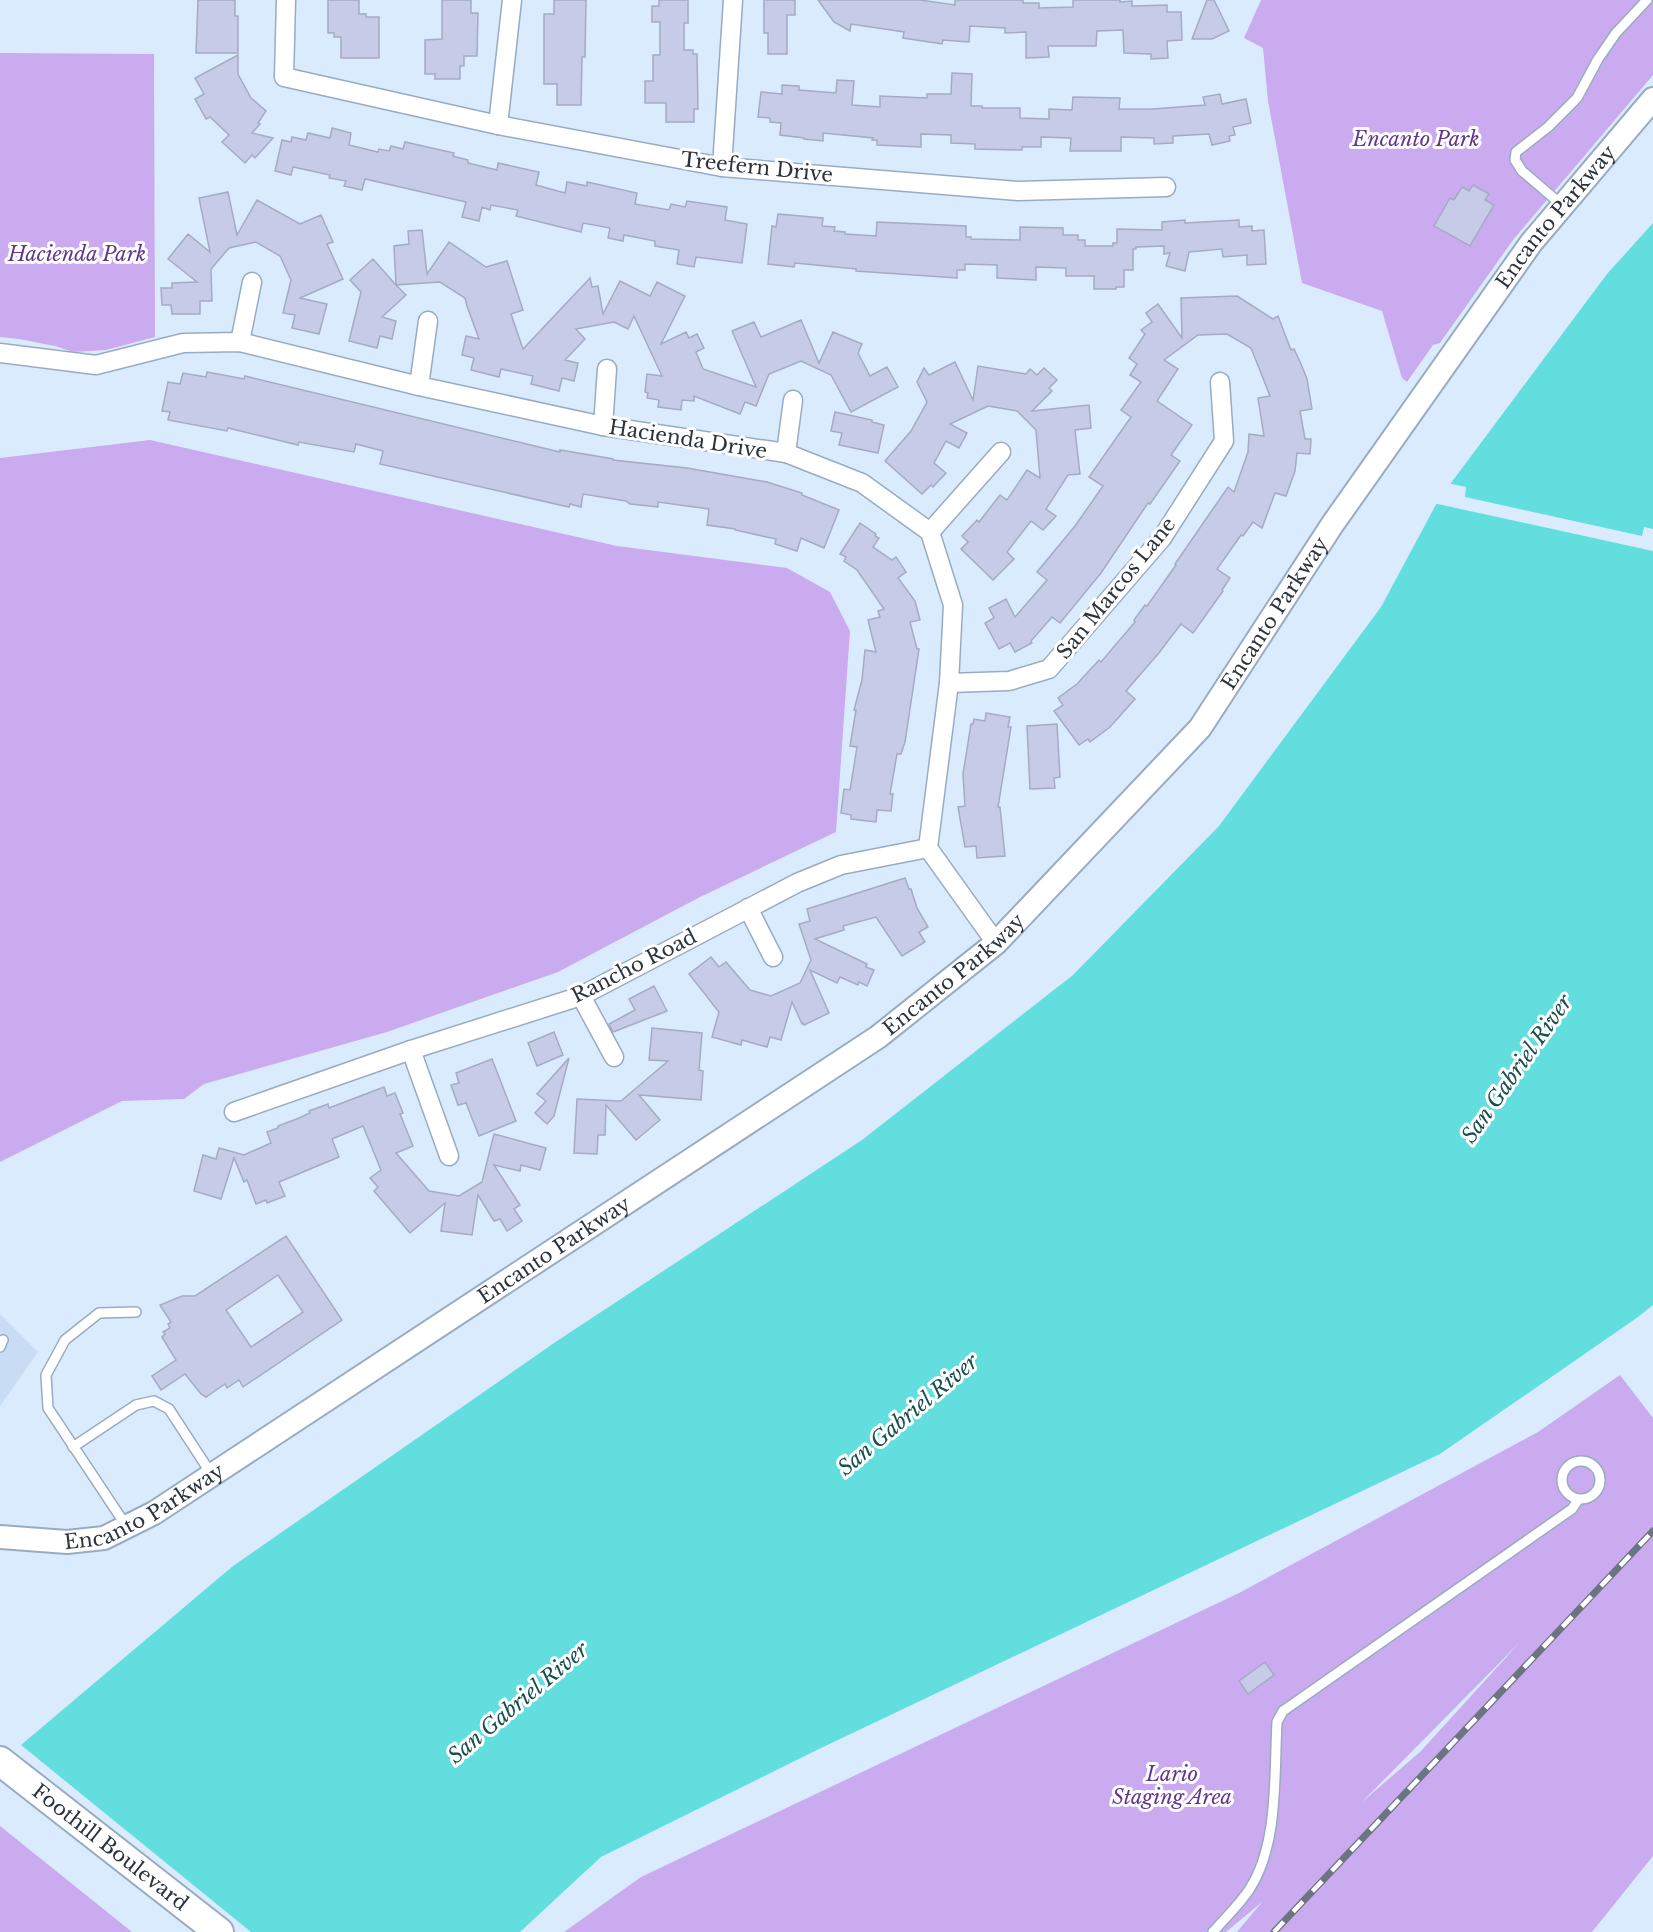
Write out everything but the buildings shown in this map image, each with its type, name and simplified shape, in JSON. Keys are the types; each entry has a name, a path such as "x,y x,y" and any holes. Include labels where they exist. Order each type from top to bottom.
{"main road":[{"name":"Foothill Boulevard","path":"0,1761 219,1932"}],"street":[{"name":"Treefern Drive","path":"286,0 284,77 498,125 722,167 1018,191 1166,187"},
{"path":"498,125 512,0"},
{"path":"722,167 734,0"},
{"name":"Encanto Parkway","path":"0,1537 67,1542 104,1538 154,1513 878,1037 996,943 1200,728 1356,489 1531,243 1653,99"},
{"path":"240,342 252,282"},
{"path":"419,387 428,321"},
{"name":"Hacienda Drive","path":"0,353 96,365 183,343 240,342 419,387 603,426 786,453 862,483 930,532"},
{"path":"603,426 607,369"},
{"name":"San Marcos Lane","path":"949,683 1009,681 1049,669 1162,538 1224,441 1220,382"},
{"path":"786,453 793,400"},
{"path":"996,943 928,848 949,683 953,605 930,532 1001,452"},
{"name":"Rancho Road","path":"234,1112 411,1050 582,996 797,883 841,865 928,848"},
{"path":"748,908 773,957"},
{"path":"582,996 614,1057"},
{"path":"411,1050 449,1156"}],"lane":[{"path":"1563,206 1522,171 1515,160 1516,152 1548,127 1577,99 1598,59 1610,42 1647,0"},
{"path":"127,1527 48,1408 46,1375 65,1340 99,1313 136,1311"},
{"path":"73,1447 136,1405 154,1401 169,1409 212,1474"},
{"path":"1213,1932 1250,1889 1266,1856 1273,1800 1277,1722 1283,1711 1572,1509 1578,1500 1592,1497 1600,1487 1601,1480 1596,1467 1585,1461 1572,1463 1563,1474 1563,1487 1578,1500"}],"shaded area":[{"path":"0,1314 38,1352 0,1406"}],"green space":[{"name":"Encanto Park","path":"1261,0 1653,0 1653,75 1513,240 1440,343 1433,345 1407,382 1402,378 1382,311 1302,283 1268,101 1263,48 1244,38"},
{"name":"Hacienda Park","path":"0,53 154,54 155,337 106,350 73,352 55,346 0,337"},
{"path":"150,440 617,546 787,568 830,592 850,631 836,832 700,897 558,972 387,1032 204,1084 184,1099 122,1101 0,1162 0,458"},
{"name":"Lario Staging Area","path":"1620,1375 1653,1418 1653,1856 1592,1932 1237,1932 1262,1902 1226,1932 564,1932 641,1877 1239,1593 1538,1432","holes":["1520,1642 1421,1751 1362,1802"]},
{"path":"0,1826 132,1932 0,1932"}],"water":[{"name":"San Gabriel River","path":"1653,223 1653,1305 1440,1454 821,1748 601,1857 520,1932 251,1932 21,1745 233,1566 557,1341 862,1140 1073,975 1219,826 1381,607 1439,499 1607,274"}],"pier":[{"path":"1447,483 1466,487 1465,497 1642,536 1644,527 1653,529 1653,551 1433,503"}],"railway":[{"path":"1274,1932 1653,1531"}]}
